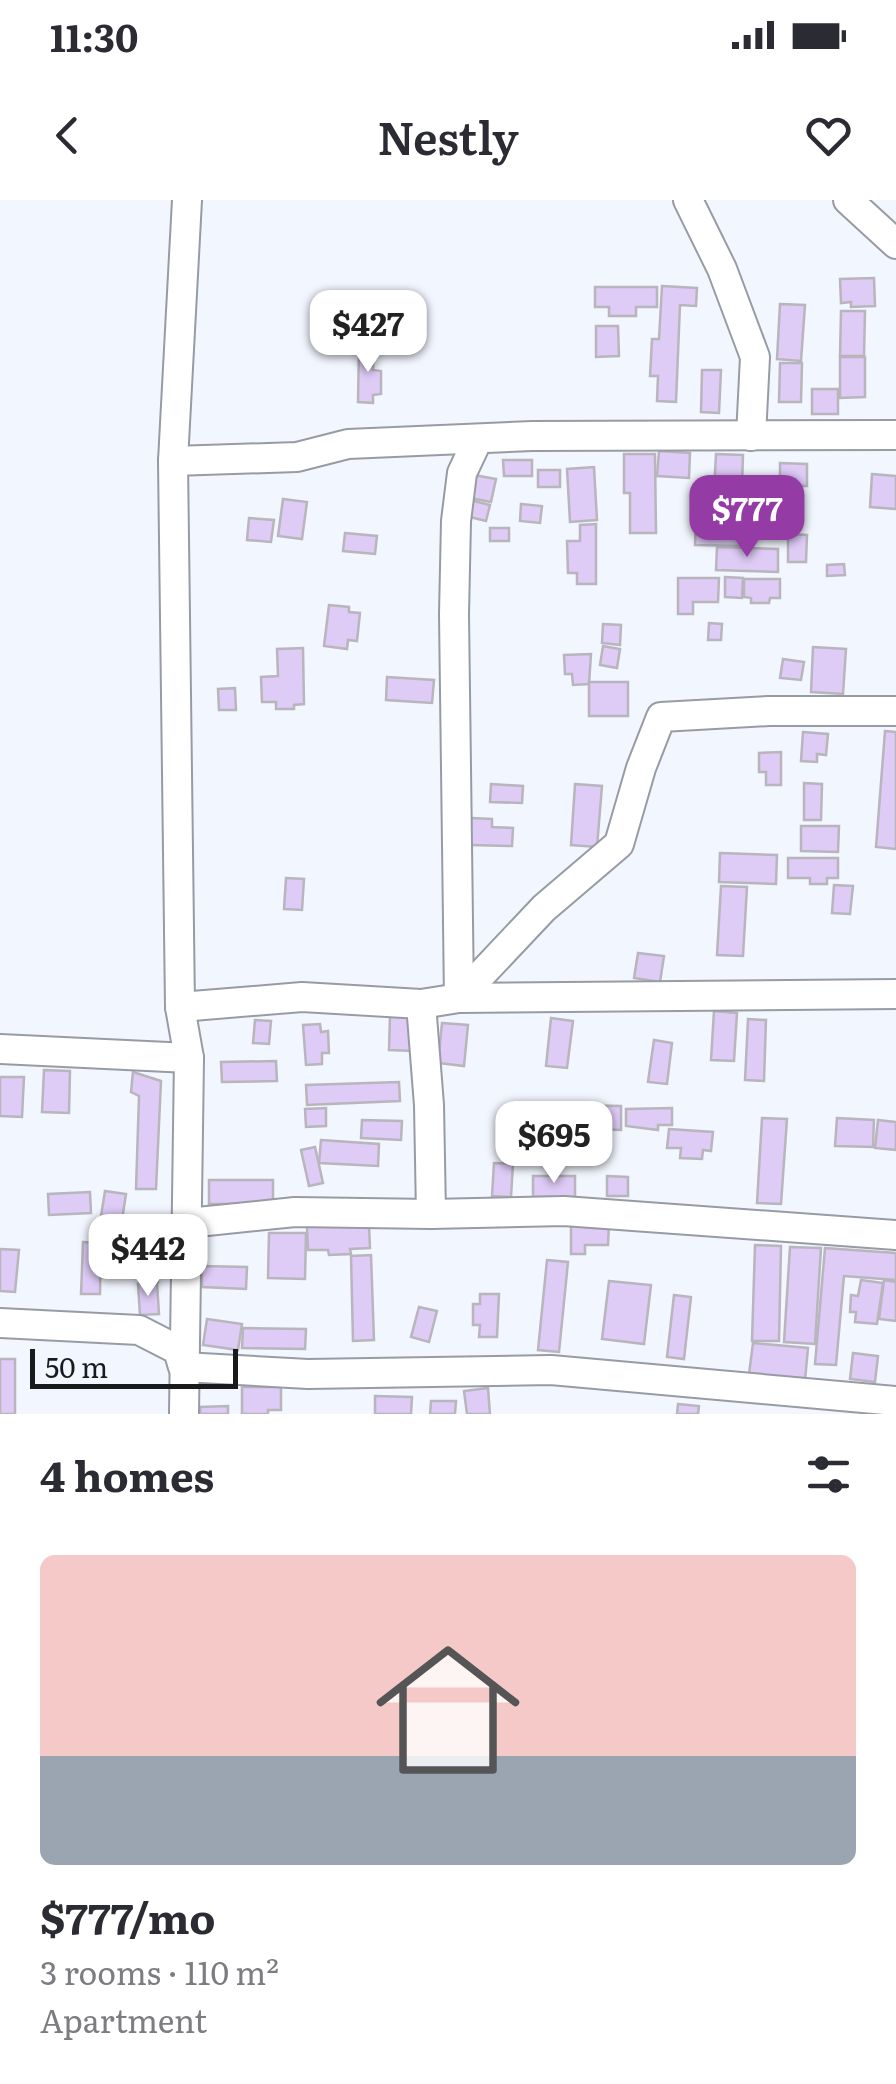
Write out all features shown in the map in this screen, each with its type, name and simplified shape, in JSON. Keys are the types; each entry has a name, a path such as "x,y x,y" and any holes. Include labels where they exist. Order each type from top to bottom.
{"street":[{"path":"184,1414 189,1058 180,1007 173,461 186,200"},
{"path":"688,200 722,269 755,357 751,436"},
{"path":"848,200 896,244"},
{"path":"173,461 297,457 348,444 532,436 896,435"},
{"path":"459,998 456,521 462,473 478,439"},
{"path":"459,998 544,908 618,844 661,717 896,711"},
{"path":"180,1007 302,997 422,1004 459,998 896,994"},
{"path":"422,1004 431,1214"},
{"path":"0,1049 189,1058"},
{"path":"188,1223 294,1212 431,1214 564,1210 896,1235"},
{"path":"0,1323 139,1330 178,1350 183,1367"},
{"path":"183,1367 308,1374 551,1370 896,1401"}],"building":[{"path":"874,278 875,306 851,307 851,302 841,303 840,279"},
{"path":"662,286 697,288 696,306 680,305 676,402 657,401 658,376 650,376 652,339 659,339"},
{"path":"595,287 657,287 657,307 636,307 636,316 609,316 609,307 595,307"},
{"path":"780,304 805,305 801,361 777,359"},
{"path":"841,311 865,311 864,356 840,356"},
{"path":"596,326 618,326 619,356 596,357"},
{"path":"359,345 374,345 373,370 381,371 381,394 373,395 373,403 358,402"},
{"path":"840,357 865,357 865,397 840,398"},
{"path":"780,363 802,363 801,402 779,402"},
{"path":"702,370 721,370 719,413 701,412"},
{"path":"812,389 838,389 838,414 812,414"},
{"path":"659,451 690,453 689,478 657,476"},
{"path":"624,454 655,454 656,533 630,533 630,493 624,493"},
{"path":"716,454 743,455 740,546 695,545 697,491 714,491"},
{"path":"503,460 532,460 532,476 504,476"},
{"path":"780,463 807,464 807,486 780,486"},
{"path":"594,467 597,520 570,522 567,469"},
{"path":"538,470 560,470 560,487 538,487"},
{"path":"872,474 896,476 896,509 870,507"},
{"path":"474,475 496,479 491,502 470,498"},
{"path":"283,499 307,502 302,539 278,536"},
{"path":"470,500 490,505 486,521 466,516"},
{"path":"521,504 542,506 540,523 520,521"},
{"path":"249,518 274,520 271,542 247,540"},
{"path":"596,524 596,584 577,584 577,573 568,573 567,541 580,541 580,525"},
{"path":"490,528 509,528 509,541 490,541"},
{"path":"345,533 377,536 375,554 343,551"},
{"path":"788,534 807,535 806,562 788,562"},
{"path":"717,547 778,549 778,572 716,570"},
{"path":"844,564 845,575 827,576 827,565"},
{"path":"725,577 743,578 742,598 725,597"},
{"path":"678,578 719,578 718,602 693,602 693,614 678,614"},
{"path":"744,579 780,579 780,598 770,598 769,603 751,603 751,598 744,597"},
{"path":"329,605 349,607 349,612 360,613 357,641 348,640 347,649 324,646"},
{"path":"709,623 722,624 721,640 708,640"},
{"path":"603,624 621,625 620,645 602,643"},
{"path":"603,646 620,649 617,668 600,665"},
{"path":"813,647 846,649 843,694 811,692"},
{"path":"303,648 304,704 294,705 294,709 276,709 276,702 262,702 261,677 278,676 277,649"},
{"path":"591,654 589,684 573,685 572,674 565,674 564,655"},
{"path":"783,659 804,662 801,680 780,678"},
{"path":"387,677 434,680 432,703 386,700"},
{"path":"589,682 628,682 628,716 589,716"},
{"path":"235,688 236,710 219,710 218,689"},
{"path":"885,731 896,732 896,849 876,847"},
{"path":"803,732 828,734 826,755 817,754 817,762 801,761"},
{"path":"781,752 781,785 766,785 766,772 759,772 759,753"},
{"path":"804,783 822,784 821,820 804,820"},
{"path":"491,784 523,786 522,803 490,802"},
{"path":"575,784 602,786 597,847 571,845"},
{"path":"471,818 492,819 492,827 513,828 512,846 470,845"},
{"path":"801,826 839,826 838,852 801,851"},
{"path":"720,853 777,855 776,884 719,882"},
{"path":"788,858 838,858 838,878 827,878 827,884 810,884 810,878 788,878"},
{"path":"286,878 304,879 302,910 284,909"},
{"path":"834,885 853,886 850,914 832,913"},
{"path":"721,886 747,887 743,956 717,955"},
{"path":"638,953 664,956 660,982 634,978"},
{"path":"714,1011 737,1013 734,1061 711,1060"},
{"path":"390,1015 415,1016 414,1051 389,1050"},
{"path":"551,1018 573,1021 567,1068 546,1066"},
{"path":"748,1019 766,1020 764,1081 745,1080"},
{"path":"255,1020 271,1021 269,1044 253,1043"},
{"path":"442,1023 468,1025 464,1066 438,1063"},
{"path":"320,1024 321,1032 328,1031 329,1053 322,1053 322,1064 306,1065 303,1025"},
{"path":"654,1040 672,1043 667,1084 648,1082"},
{"path":"276,1061 277,1081 222,1082 221,1062"},
{"path":"44,1070 70,1071 69,1113 42,1112"},
{"path":"133,1072 161,1081 156,1189 136,1189 139,1096 131,1092"},
{"path":"0,1077 24,1077 22,1117 0,1116"},
{"path":"399,1082 400,1101 307,1105 306,1085"},
{"path":"570,1105 621,1106 621,1130 568,1128"},
{"path":"326,1108 326,1126 306,1127 305,1109"},
{"path":"672,1108 672,1125 658,1125 658,1130 626,1126 626,1109"},
{"path":"762,1118 787,1119 781,1204 757,1203"},
{"path":"837,1118 874,1120 873,1147 835,1146"},
{"path":"362,1120 402,1121 401,1140 361,1138"},
{"path":"878,1120 896,1122 896,1150 875,1148"},
{"path":"669,1129 713,1132 711,1151 703,1150 702,1159 680,1158 681,1148 667,1148"},
{"path":"321,1140 379,1144 378,1166 319,1163"},
{"path":"315,1147 323,1183 309,1186 301,1150"},
{"path":"494,1163 513,1164 511,1197 492,1196"},
{"path":"533,1176 575,1176 575,1197 533,1197"},
{"path":"607,1176 628,1177 628,1196 607,1196"},
{"path":"209,1180 273,1180 273,1204 209,1204"},
{"path":"105,1191 126,1194 122,1220 101,1216"},
{"path":"90,1192 91,1213 49,1215 48,1194"},
{"path":"571,1224 609,1224 608,1245 585,1245 585,1254 571,1254"},
{"path":"369,1225 370,1248 329,1255 328,1250 308,1250 307,1227"},
{"path":"137,1228 157,1228 158,1253 138,1253"},
{"path":"123,1229 134,1229 134,1246 123,1246"},
{"path":"269,1233 306,1233 305,1279 268,1278"},
{"path":"83,1242 101,1243 100,1294 81,1294"},
{"path":"755,1245 781,1246 779,1341 752,1341"},
{"path":"790,1247 821,1248 815,1344 784,1342"},
{"path":"825,1248 896,1253 896,1280 844,1276 836,1365 815,1364"},
{"path":"0,1249 19,1250 15,1292 0,1291"},
{"path":"138,1254 157,1254 158,1282 139,1283"},
{"path":"371,1255 374,1340 353,1341 351,1256"},
{"path":"547,1260 568,1262 559,1352 538,1350"},
{"path":"202,1266 247,1267 246,1289 202,1287"},
{"path":"861,1280 883,1283 877,1324 855,1322 856,1312 850,1312 851,1295 858,1296"},
{"path":"884,1280 896,1282 896,1321 879,1319"},
{"path":"609,1281 651,1285 644,1344 602,1339"},
{"path":"157,1283 159,1314 140,1315 138,1284"},
{"path":"480,1294 499,1294 497,1337 479,1337 480,1325 473,1325 473,1304 480,1304"},
{"path":"674,1295 691,1297 684,1359 667,1357"},
{"path":"419,1307 437,1311 429,1342 411,1337"},
{"path":"207,1319 242,1324 238,1350 203,1345"},
{"path":"243,1328 306,1329 305,1349 242,1348"},
{"path":"753,1343 808,1348 805,1380 749,1374"},
{"path":"853,1353 878,1356 875,1382 850,1379"},
{"path":"0,1359 15,1359 15,1414 0,1414"},
{"path":"242,1387 281,1387 281,1410 242,1414"},
{"path":"488,1388 490,1414 467,1414 464,1391"},
{"path":"375,1396 412,1397 411,1414 375,1414"},
{"path":"431,1401 456,1401 455,1414 430,1414"},
{"path":"678,1404 699,1406 698,1414 677,1414"},
{"path":"228,1406 228,1414 200,1414 200,1407"}]}
